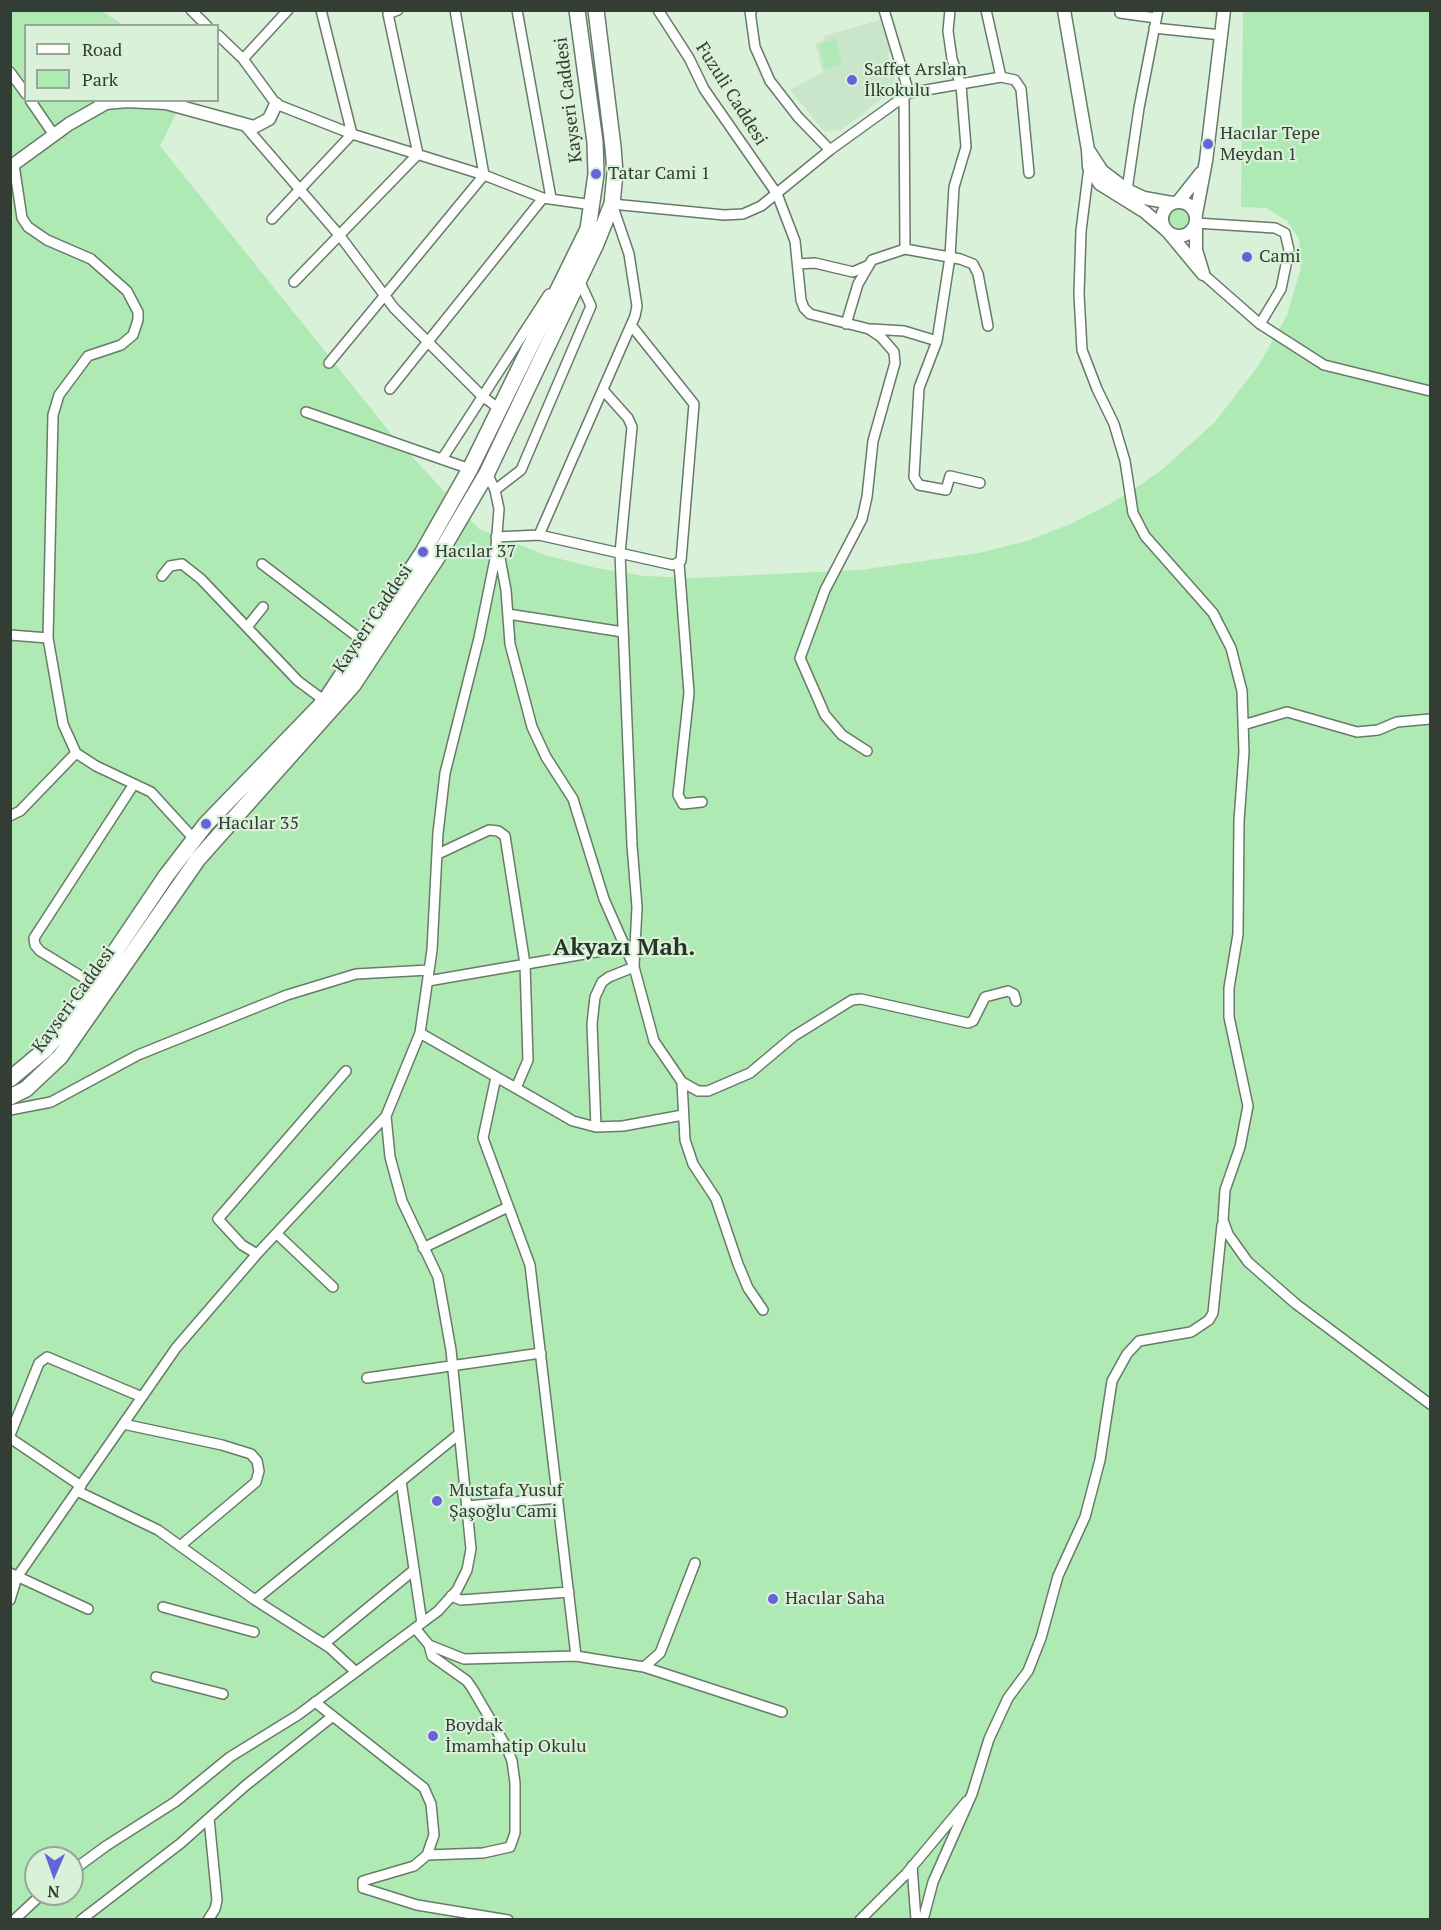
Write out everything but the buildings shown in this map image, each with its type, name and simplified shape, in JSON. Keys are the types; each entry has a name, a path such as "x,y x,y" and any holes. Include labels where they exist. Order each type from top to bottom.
{"main road":[{"name":"Kayseri Caddesi","path":"10,1079 46,1049 194,839 283,742 325,701 423,552 470,469 588,230 596,174 595,142 578,10"},
{"name":"Kayseri Caddesi","path":"10,1097 26,1089 60,1057 198,859 353,685 440,553 487,473 579,280 612,204 615,173 613,147 596,10"}],"street":[{"path":"243,58 288,10"},
{"path":"321,10 352,134"},
{"path":"398,10 387,12 418,154"},
{"path":"455,10 484,175"},
{"path":"390,389 547,198 517,10"},
{"name":"Fuzuli Caddesi","path":"658,10 689,58 704,89 777,194 795,241 804,308 810,314 846,324"},
{"path":"884,10 906,95 905,249"},
{"path":"950,10 948,31 952,58 961,85 966,147 954,188 950,257 937,341 919,388 914,479 919,485 946,490 950,476 980,483"},
{"path":"986,10 1001,77"},
{"path":"923,1920 933,1882 972,1794 994,1729 1008,1698 1028,1671 1041,1638 1058,1576 1084,1517 1100,1460 1112,1381 1126,1354 1139,1341 1191,1332 1209,1320 1213,1313 1225,1190 1240,1147 1248,1106 1229,1017 1229,988 1238,934 1242,691 1231,648 1214,613 1161,556 1145,536 1133,513 1125,461 1114,424 1082,350 1079,294 1081,231 1089,167 1064,10"},
{"path":"1203,274 1196,250 1196,220 1206,161 1224,10"},
{"path":"751,11 755,47 770,81 798,117 830,150"},
{"path":"194,12 205,24"},
{"path":"1120,13 1221,35"},
{"path":"1127,190 1156,19"},
{"path":"219,36 243,58 276,104 352,134 484,175 547,198 593,205"},
{"path":"10,72 24,91"},
{"path":"539,535 631,325 637,306 629,254 612,204 724,215 743,214 777,194 830,150 906,95 1001,77 1015,80 1022,89 1029,173"},
{"path":"31,102 54,135"},
{"path":"116,102 106,103 54,135 12,166 21,218 28,227 47,240 91,259 127,291 134,301 138,320 133,335 128,341 88,356 59,395 53,415 48,638 63,724 76,753 151,792 194,839"},
{"path":"146,102 166,103 245,126 262,124 274,112 276,104"},
{"path":"245,126 340,236 384,294 427,343 482,396 501,410"},
{"path":"272,219 352,134"},
{"path":"1088,150 1102,171 1127,190 1144,198 1189,205 1196,220"},
{"path":"294,282 418,154"},
{"path":"1167,231 1164,212 1199,178 1206,161"},
{"path":"1089,167 1100,184 1145,212 1167,231 1203,274 1260,324 1324,365 1431,392"},
{"path":"329,363 484,175"},
{"path":"1167,231 1184,236 1196,220"},
{"path":"1196,220 1275,228 1285,233 1289,250 1281,289 1260,324"},
{"path":"937,341 904,331 869,329 846,324 858,284 872,260 905,249 969,261 976,269 988,326"},
{"path":"442,459 577,252"},
{"path":"798,264 815,262 853,272 869,266"},
{"path":"495,490 521,470 591,306 579,280"},
{"path":"631,325 694,404 683,556 679,563 689,693 678,795 683,804 702,802"},
{"path":"867,750 842,735 825,716 800,658 825,590 862,519 867,497 873,441 895,357 891,347 869,329"},
{"path":"603,390 628,418 632,427 620,553 632,845 637,907 634,967"},
{"path":"306,412 375,438 470,469"},
{"path":"10,1599 14,1575 79,1488 176,1348 257,1254 386,1116 420,1033 428,981 445,773 479,638 496,537 499,509 495,490 487,473"},
{"path":"496,537 539,535 673,565 679,563"},
{"path":"496,537 508,614 510,644 532,728 546,757 573,799 604,899 634,967 654,1041 682,1082 689,1088 708,1091 750,1072 794,1036 852,1000 861,999 968,1023 974,1021 985,997 1010,991 1016,1001"},
{"path":"162,576 170,566 182,564 201,579 298,681 325,701"},
{"path":"262,564 364,642"},
{"path":"247,627 263,607"},
{"path":"508,614 623,632"},
{"path":"10,635 48,638"},
{"path":"1243,725 1287,712 1358,732 1378,730 1397,722 1431,719"},
{"path":"10,816 20,811 76,753"},
{"path":"94,984 40,951 35,945 34,938 134,783"},
{"path":"438,854 489,830 498,831 505,836 525,964 528,1060 516,1088"},
{"path":"428,981 625,947"},
{"path":"596,1127 592,1024 595,997 598,989 609,977 634,967"},
{"path":"10,1110 51,1102 138,1055 287,995 356,974 429,970"},
{"path":"420,1033 573,1121 596,1127 623,1126 683,1115"},
{"path":"257,1254 242,1245 218,1219 346,1071"},
{"path":"496,1077 483,1138 530,1265 576,1656"},
{"path":"682,1082 685,1140 693,1164 716,1199 748,1288 763,1310"},
{"path":"84,1863 175,1802 230,1757 315,1702 438,1611 452,1596 467,1570 471,1549 467,1506 453,1367 438,1277 423,1248 399,1190 390,1157 386,1116"},
{"path":"423,1248 508,1207"},
{"path":"1223,1220 1228,1234 1248,1262 1296,1304 1431,1404"},
{"path":"277,1234 333,1287"},
{"path":"367,1378 541,1353"},
{"path":"142,1396 47,1357 39,1363 10,1437 79,1488 158,1530 255,1600 324,1644 356,1672"},
{"path":"123,1424 222,1445 251,1454 257,1461 259,1472 256,1482 180,1546"},
{"path":"255,1600 459,1434"},
{"path":"401,1481 414,1570 418,1626 429,1645 432,1656 467,1681 505,1743 512,1761 516,1808 514,1838 507,1849 457,1855 427,1855"},
{"path":"467,1506 558,1498"},
{"path":"644,1666 660,1653 695,1563"},
{"path":"324,1644 414,1570"},
{"path":"14,1575 88,1609"},
{"path":"452,1596 461,1600 569,1592"},
{"path":"163,1607 254,1632"},
{"path":"429,1645 464,1659 576,1656 644,1666 782,1712"},
{"path":"156,1677 223,1694"},
{"path":"315,1702 424,1788 431,1804 434,1834 427,1855 414,1866 363,1881 362,1886 417,1905 508,1920"},
{"path":"81,1920 333,1716"},
{"path":"860,1920 912,1866 972,1794"},
{"path":"208,1920 215,1909 217,1900 209,1818"},
{"path":"912,1866 916,1920"},
{"path":"14,1920 29,1906"}],"shaded area":[{"name":"Saffet Arslan İlkokulu","path":"880,20 892,52 888,54 897,87 841,130 824,131 790,90 823,72 815,44 824,41 823,36"}],"green space":[{"path":"11,11 102,11 122,24 24,24 24,102 182,102 160,146 393,436 479,529 548,556 596,568 644,576 693,578 860,570 979,553 1027,541 1073,523 1117,500 1158,473 1214,423 1259,365 1287,315 1301,268 1299,239 1287,221 1266,208 1241,207 1243,11 1430,11 1430,1919 11,1920"},
{"path":"836,40 842,64 825,69 819,44"},
{"path":"1179,208 1187,211 1190,219 1187,227 1179,230 1171,227 1168,219 1171,211"}],"place":[{"name":"Saffet Arslan İlkokulu","path":"852,80"},
{"name":"Hacılar Tepe Meydan 1","path":"1208,144"},
{"name":"Tatar Cami 1","path":"596,174"},
{"name":"Cami","path":"1247,257"},
{"name":"Hacılar 37","path":"423,552"},
{"name":"Hacılar 35","path":"206,824"},
{"name":"Mustafa Yusuf Şaşoğlu Cami","path":"437,1501"},
{"name":"Hacılar Saha","path":"773,1599"},
{"name":"Boydak İmamhatip Okulu","path":"433,1736"}],"district":[{"name":"Akyazı Mah.","path":"624,948"}]}
